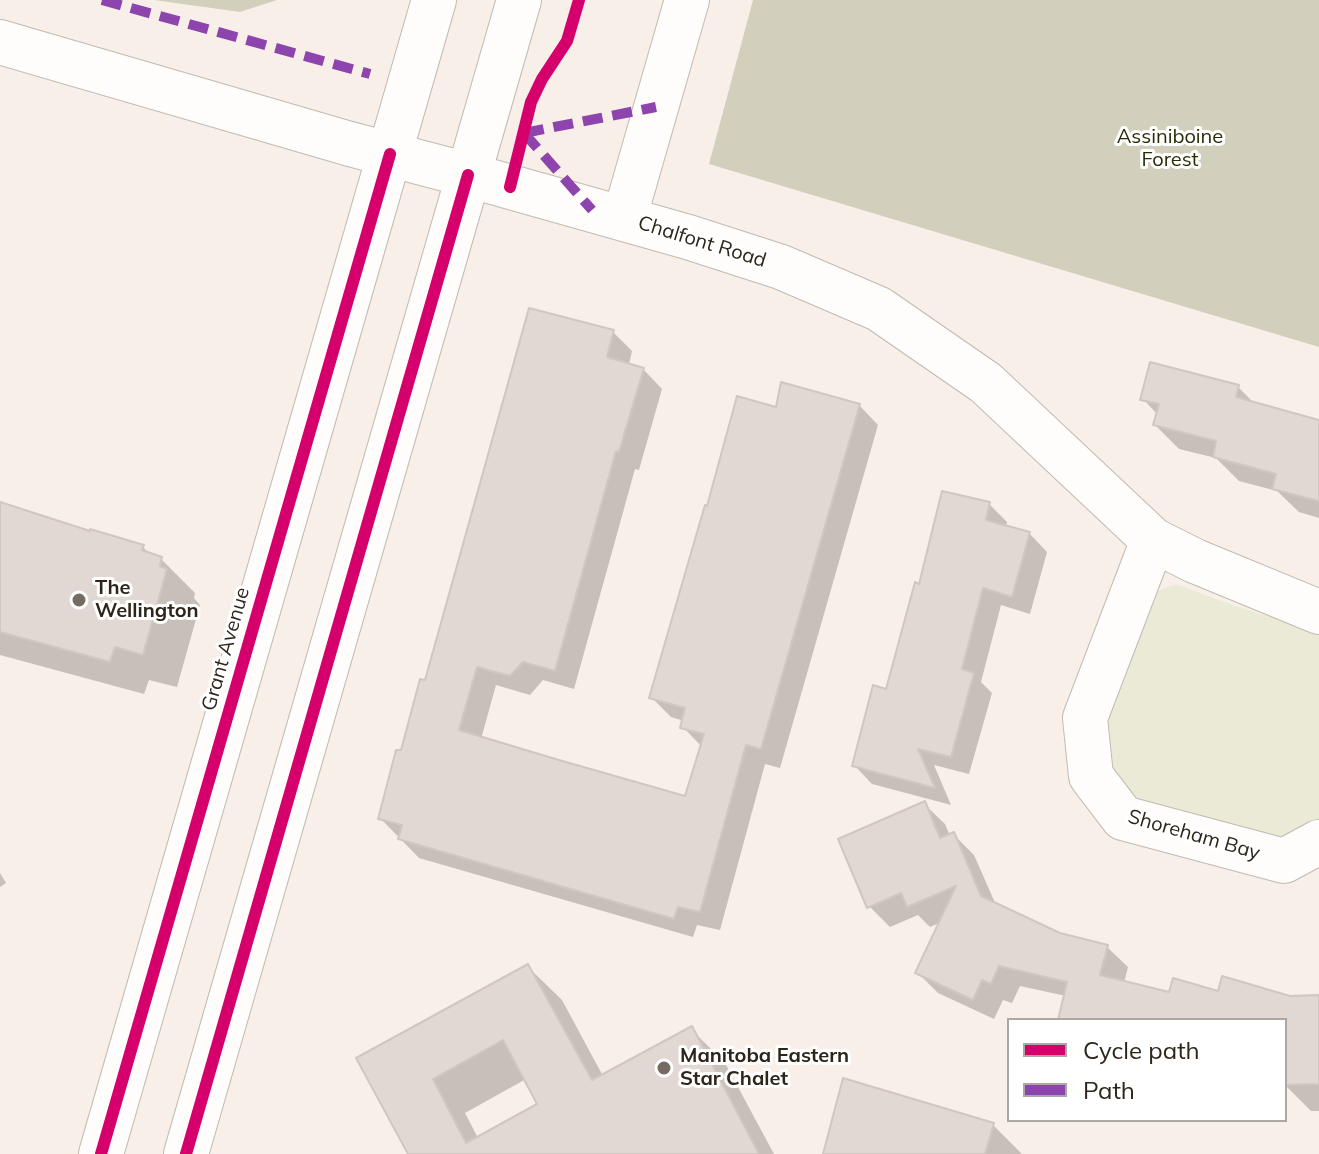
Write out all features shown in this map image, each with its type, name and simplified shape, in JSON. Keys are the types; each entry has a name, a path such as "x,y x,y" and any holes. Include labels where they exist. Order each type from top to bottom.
{"main road":[{"name":"Grant Avenue","path":"101,1154 434,0"},
{"path":"186,1154 519,0"},
{"path":"624,219 687,0"},
{"name":"Chalfont Road","path":"0,42 688,237 781,267 879,309 986,383 1153,540 1195,561 1319,612"},
{"name":"Shoreham Bay","path":"1153,540 1085,718 1091,776 1123,818 1284,861 1319,842"}],"green space":[{"path":"154,0 277,0 240,12"},
{"name":"Assiniboine Forest","path":"753,0 1319,0 1319,347 709,164"},
{"path":"1176,584 1319,632 1319,829 1284,849 1141,804 1112,778 1103,743 1110,685 1142,597"}],"building":[{"path":"529,308 614,330 607,357 644,368 619,452 616,451 555,671 523,662 510,676 477,667 459,730 559,760 685,796 704,734 680,728 685,708 649,698 737,396 776,407 781,382 860,404 761,749 746,745 700,912 678,907 674,919 398,839 402,825 378,819 396,750 401,750 420,679 425,680"},
{"path":"1150,362 1239,385 1236,397 1319,420 1319,501 1272,489 1276,474 1213,457 1216,441 1153,425 1159,404 1140,400"},
{"path":"942,491 990,502 986,520 1030,532 1012,597 983,588 962,669 974,673 951,757 918,749 935,788 852,766 873,685 886,689 915,582 919,584"},
{"name":"The Wellington","path":"0,502 144,545 142,550 162,557 160,566 167,569 143,655 115,647 110,662 0,632"},
{"path":"925,801 940,838 954,832 981,896 1060,933 1108,945 1100,975 1169,992 1173,978 1218,991 1222,976 1290,996 1319,995 1319,1084 1287,1085 1287,1018 1058,1018 1067,982 999,966 991,984 982,980 973,1000 915,973 956,886 907,907 901,893 867,908 838,839"},
{"name":"Manitoba Eastern Star Chalet","path":"528,964 592,1080 692,1026 759,1154 408,1154 356,1058","holes":["503,1040 537,1104 466,1143 433,1079"]},
{"name":"Manitoba Eastern Star Chalet","path":"843,1078 994,1123 985,1154 823,1154"}],"marked path":[{"path":"102,0 370,74"},
{"path":"524,133 656,107"},
{"path":"524,133 592,210"}],"cycle path":[{"path":"510,187 531,102 567,41 579,0"},
{"path":"101,1154 390,154"},
{"path":"186,1154 468,175"}],"place":[{"name":"The Wellington","path":"79,600"},
{"name":"Manitoba Eastern Star Chalet","path":"664,1068"}]}
